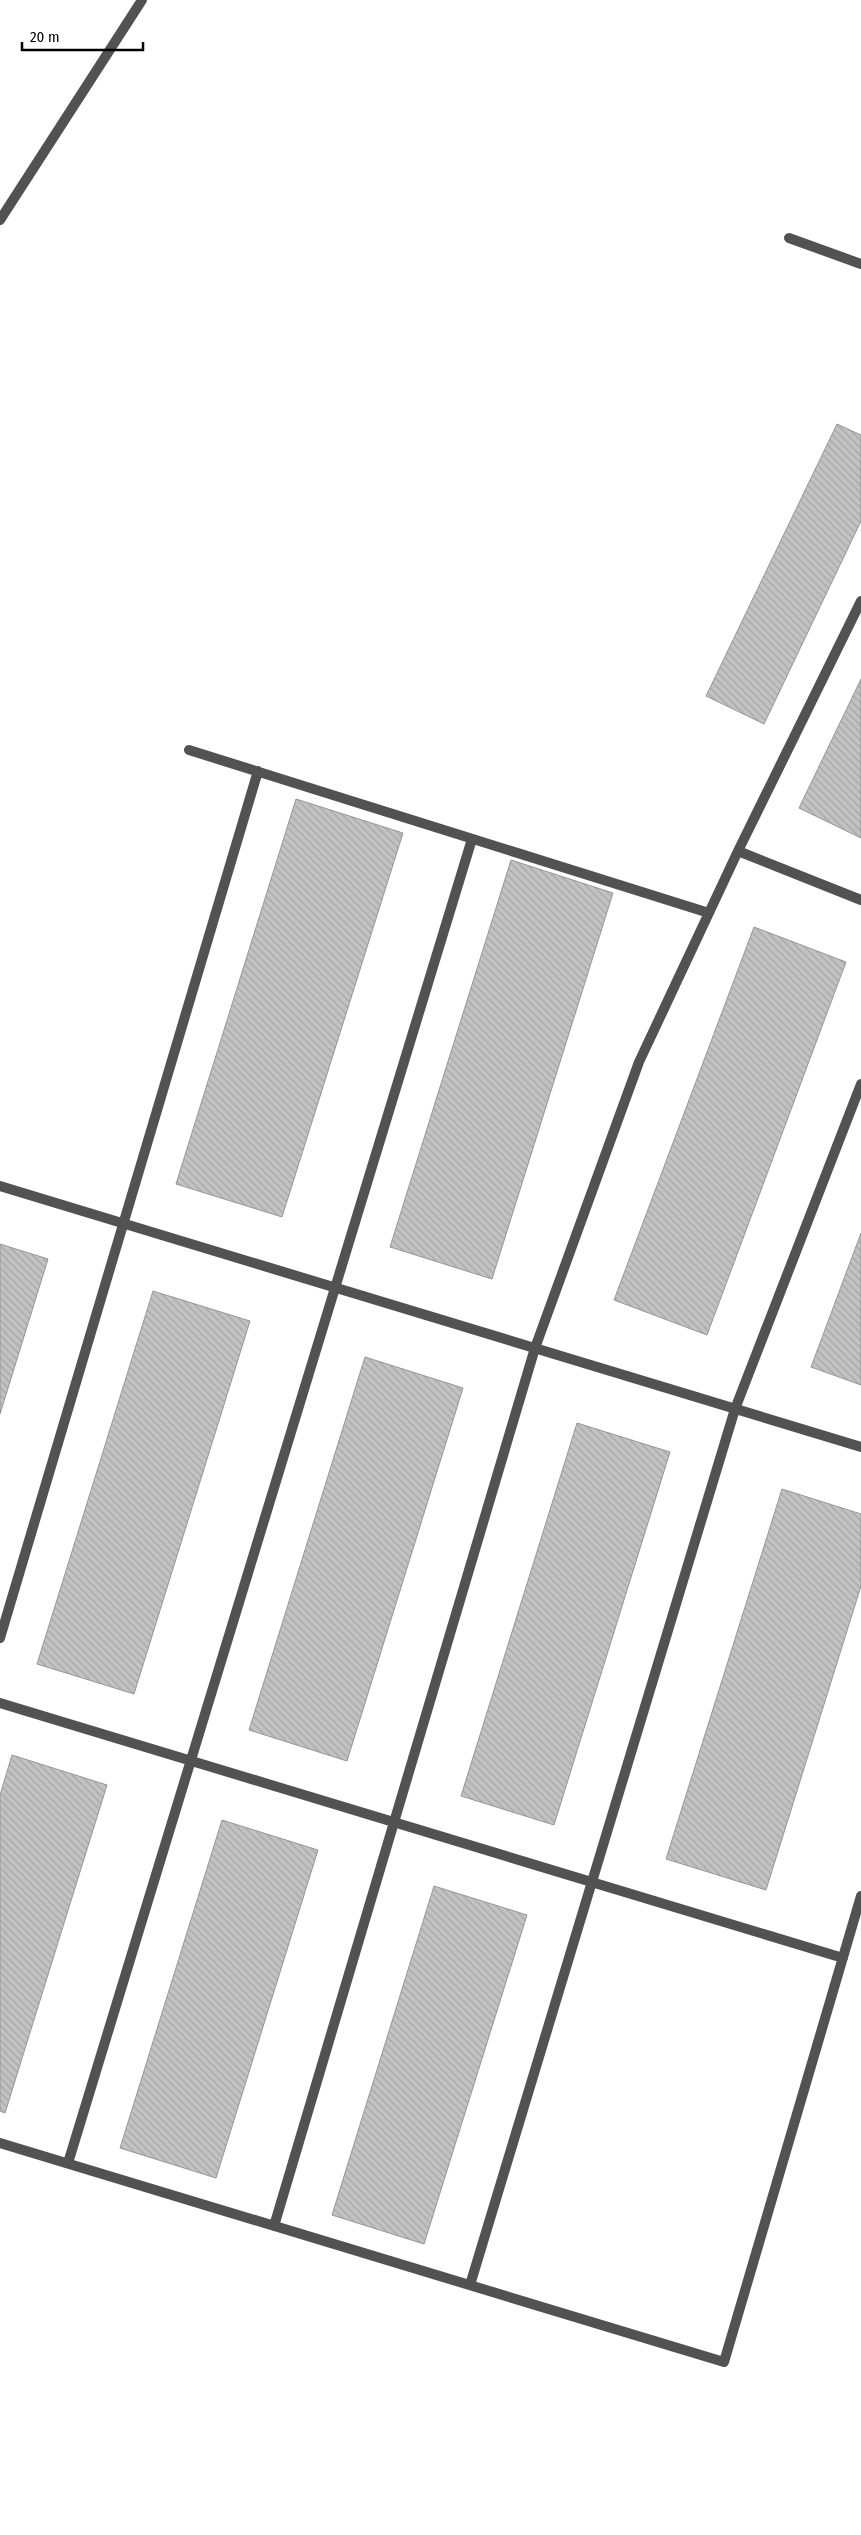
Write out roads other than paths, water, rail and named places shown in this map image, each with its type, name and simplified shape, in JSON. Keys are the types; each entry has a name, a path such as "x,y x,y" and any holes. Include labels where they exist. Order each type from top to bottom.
{"street":[{"path":"0,220 142,0"},
{"path":"790,238 861,264"},
{"path":"274,2226 535,1348 640,1062 738,851 861,602"},
{"path":"189,750 709,913"},
{"path":"0,1638 258,772"},
{"path":"68,2163 472,839"},
{"path":"738,851 861,900"},
{"path":"470,2285 735,1409 861,1084"},
{"path":"0,1186 861,1447"},
{"path":"0,1703 843,1958"},
{"path":"0,2142 724,2362 861,1896"}]}
